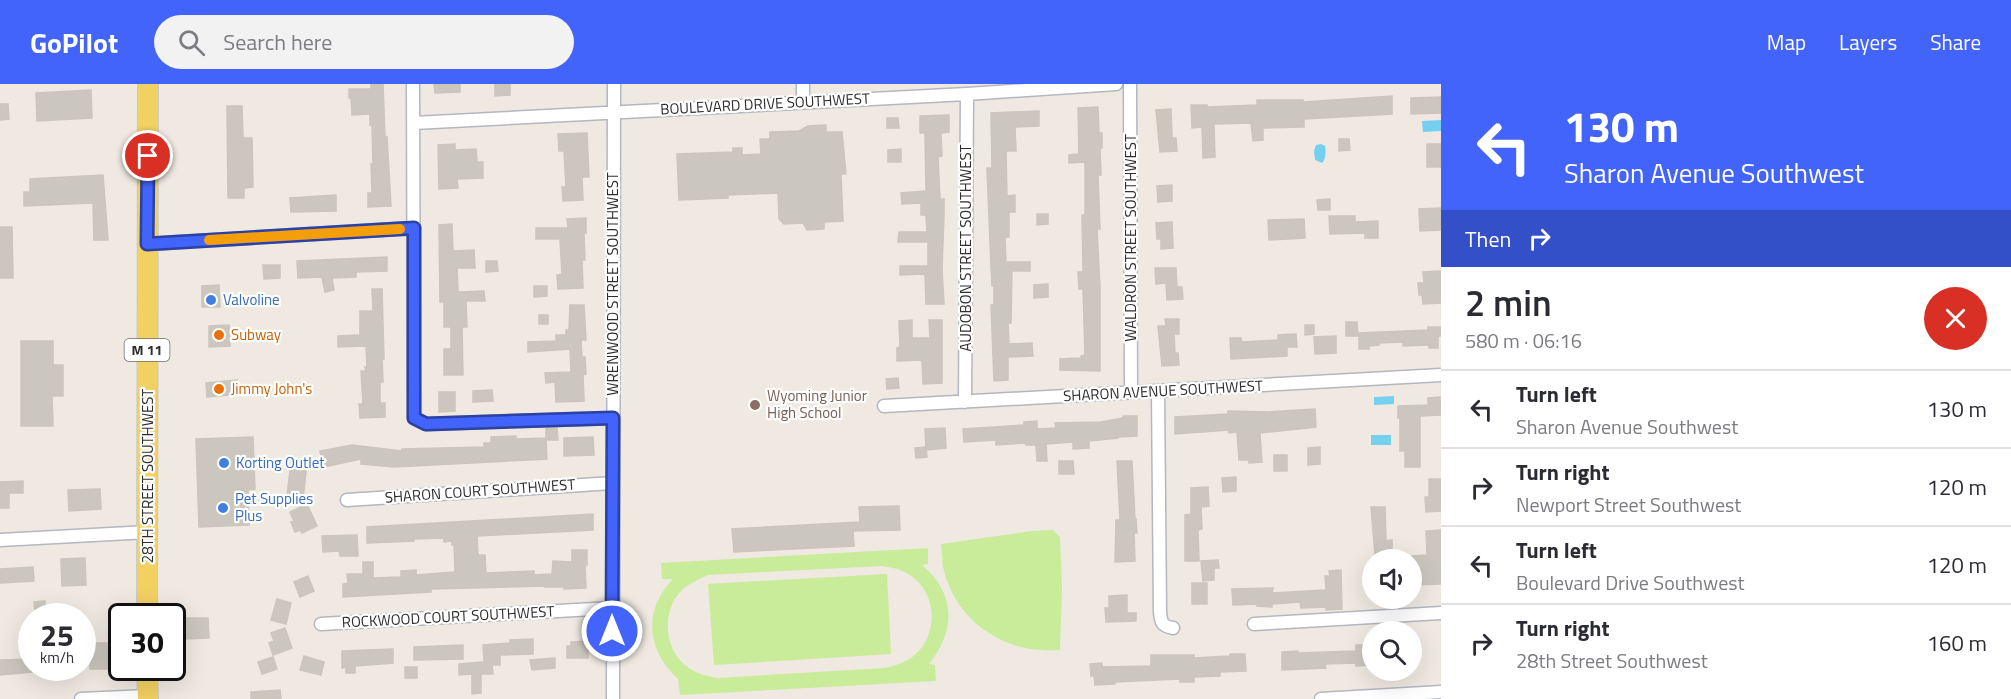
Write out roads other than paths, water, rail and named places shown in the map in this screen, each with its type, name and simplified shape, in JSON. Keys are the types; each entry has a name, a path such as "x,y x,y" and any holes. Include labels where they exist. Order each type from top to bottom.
{"main road":[{"name":"28TH STREET SOUTHWEST","path":"147,603 148,84"},
{"path":"147,681 148,697"}],"street":[{"path":"413,84 414,418 426,424 613,418"},
{"name":"WRENWOOD STREET SOUTHWEST","path":"613,699 614,84"},
{"path":"803,84 803,101"},
{"name":"BOULEVARD DRIVE SOUTHWEST","path":"414,123 1116,84"},
{"name":"WALDRON STREET SOUTHWEST","path":"1130,84 1131,392"},
{"name":"AUDOBON STREET SOUTHWEST","path":"965,402 967,94"},
{"path":"147,244 414,228"},
{"name":"SHARON AVENUE SOUTHWEST","path":"884,406 1441,375"},
{"path":"1158,391 1161,623 1173,628"},
{"name":"SHARON COURT SOUTHWEST","path":"347,500 613,483"},
{"path":"0,540 148,532"},
{"name":"ROCKWOOD COURT SOUTHWEST","path":"321,624 612,608"},
{"path":"1254,624 1441,613"},
{"path":"1322,699 1441,692"},
{"path":"81,699 148,697"}],"water":[{"path":"1441,120 1441,131 1423,132 1422,121"},
{"path":"1316,145 1325,146 1326,151 1322,163 1315,160 1314,151"},
{"path":"1394,396 1394,404 1374,405 1374,397"},
{"path":"1371,435 1391,435 1391,445 1371,445"}],"place":[{"name":"Valvoline","path":"211,300"},
{"name":"Subway","path":"219,335"},
{"name":"Jimmy John's","path":"219,389"},
{"name":"Wyoming Junior High School","path":"755,405"},
{"name":"Korting Outlet","path":"224,463"},
{"name":"Pet Supplies Plus","path":"223,508"}]}
